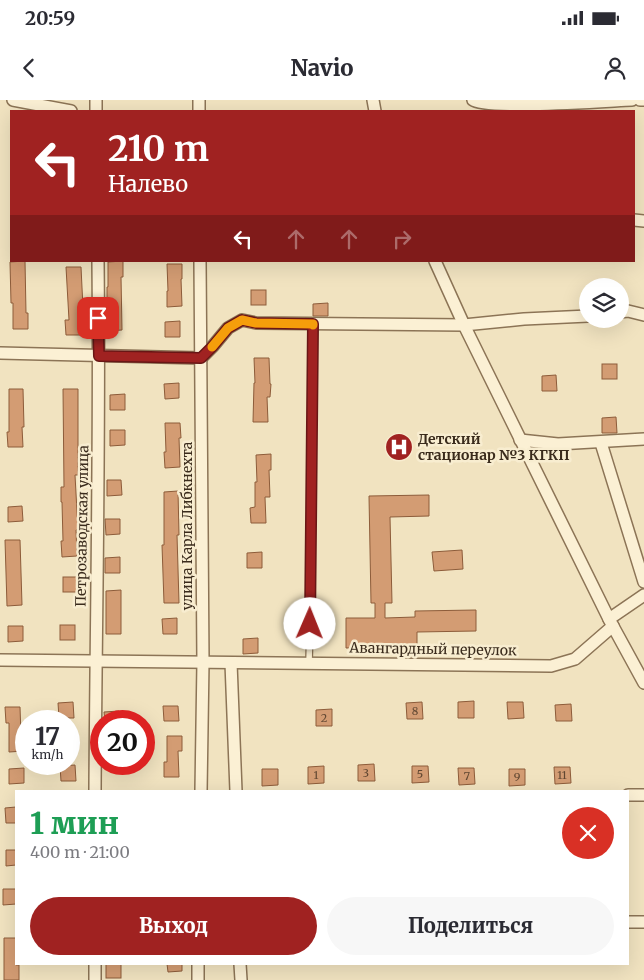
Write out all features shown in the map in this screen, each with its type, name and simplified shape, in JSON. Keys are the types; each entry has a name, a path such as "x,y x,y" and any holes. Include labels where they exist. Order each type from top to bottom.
{"street":[{"path":"13,100 66,110"},
{"path":"473,100 486,104 525,105 632,100"},
{"name":"Петрозаводская улица","path":"95,790 99,356 98,262"},
{"name":"улица Карла Либкнехта","path":"200,262 203,662 201,790"},
{"path":"435,262 520,440 611,623 644,683"},
{"path":"629,310 644,315"},
{"path":"0,353 201,358 228,328 242,320 256,323 464,325 524,319 579,316"},
{"path":"520,440 558,444 644,439"},
{"path":"601,443 644,582"},
{"name":"Авангардный переулок","path":"0,660 551,666 575,660 611,623 644,595"},
{"path":"231,663 236,790"},
{"path":"629,796 644,795"},
{"path":"629,922 644,922"},
{"path":"95,965 95,980"},
{"path":"198,965 198,980"},
{"path":"240,965 241,980"}],"lane":[{"path":"309,663 312,544 313,324"}],"building":[{"path":"10,262 25,262 28,329 13,329 13,303 11,303"},
{"path":"108,262 123,262 123,277 121,277 122,330 107,331"},
{"path":"167,264 182,264 182,306 167,307"},
{"path":"66,267 81,267 83,308 80,308 81,335 66,335 65,320 69,320"},
{"path":"251,290 266,290 266,305 251,305"},
{"path":"328,303 328,316 313,316 313,304"},
{"path":"180,321 180,337 165,337 165,322"},
{"path":"254,358 269,358 271,384 270,397 267,397 268,422 253,422"},
{"path":"602,364 617,364 617,379 602,379"},
{"path":"556,375 557,391 542,391 542,376"},
{"path":"179,383 179,398 165,399 164,384"},
{"path":"9,389 23,389 23,447 8,447"},
{"path":"63,389 78,389 78,475 75,475 78,530 76,530 77,556 62,557 61,487 64,487"},
{"path":"125,394 125,410 110,410 110,395"},
{"path":"616,417 617,433 602,433 602,418"},
{"path":"165,423 180,423 180,467 165,468"},
{"path":"110,430 125,430 125,445 110,446"},
{"path":"271,454 271,470 269,470 270,497 265,497 266,523 251,523 250,508 255,507 255,482 257,482 256,455"},
{"path":"107,480 121,480 122,495 107,496"},
{"path":"178,491 179,603 164,603 162,545 164,545 164,492"},
{"path":"429,495 429,516 390,517 392,603 385,603 385,618 415,617 415,611 476,610 476,631 417,632 417,647 346,648 346,618 375,618 375,603 371,603 369,496"},
{"path":"22,506 23,521 8,522 8,507"},
{"path":"105,519 120,519 120,534 106,535"},
{"path":"5,540 20,540 22,605 7,606"},
{"path":"462,550 463,569 434,571 432,552"},
{"path":"262,552 262,568 247,568 247,553"},
{"path":"120,557 120,573 105,573 105,558"},
{"path":"63,577 78,577 78,592 63,592"},
{"path":"121,590 121,634 106,634 106,591"},
{"path":"177,618 177,634 163,634 162,619"},
{"path":"60,625 75,625 75,640 60,640"},
{"path":"8,626 23,626 23,641 8,642"},
{"path":"258,638 258,653 243,654 243,639"},
{"path":"474,701 474,718 458,718 458,702"},
{"path":"73,702 74,710 58,710 58,703"},
{"path":"422,702 423,719 407,719 406,703"},
{"path":"507,702 523,702 524,718 508,719"},
{"path":"571,704 572,721 556,721 555,705"},
{"path":"163,706 178,706 179,721 164,721"},
{"path":"5,707 20,707 20,710 15,710 15,752 9,752 9,723 6,723"},
{"path":"332,709 332,726 316,726 316,710"},
{"path":"167,736 182,736 182,751 178,751 179,777 164,777 164,762 167,762"},
{"path":"374,764 375,781 358,781 358,765"},
{"path":"324,766 324,783 308,784 308,767"},
{"path":"412,766 428,766 429,782 412,783"},
{"path":"554,767 570,767 571,783 555,784"},
{"path":"458,768 474,768 475,784 459,785"},
{"path":"9,769 15,769 15,775 24,775 24,783 9,784"},
{"path":"262,769 278,769 278,785 262,786"},
{"path":"509,769 525,769 525,785 509,786"},
{"path":"61,775 76,775 76,781 61,781"},
{"path":"15,807 15,823 6,823 5,808"},
{"path":"6,850 15,850 15,865 6,866"},
{"path":"3,889 15,889 15,904 3,905"},
{"path":"4,938 15,938 15,965 19,965 19,980 4,980"},
{"path":"106,965 121,965 121,978 106,978"},
{"path":"167,965 182,965 182,971 168,972"}],"slow traffic":[{"path":"212,347 228,328 242,320 256,323 313,325"}],"place":[{"name":"Детский стационар №3 КГКП","path":"399,447"}],"route":[{"path":"98,318 99,356 201,358 228,328 242,320 256,323 313,324 310,624"}]}
